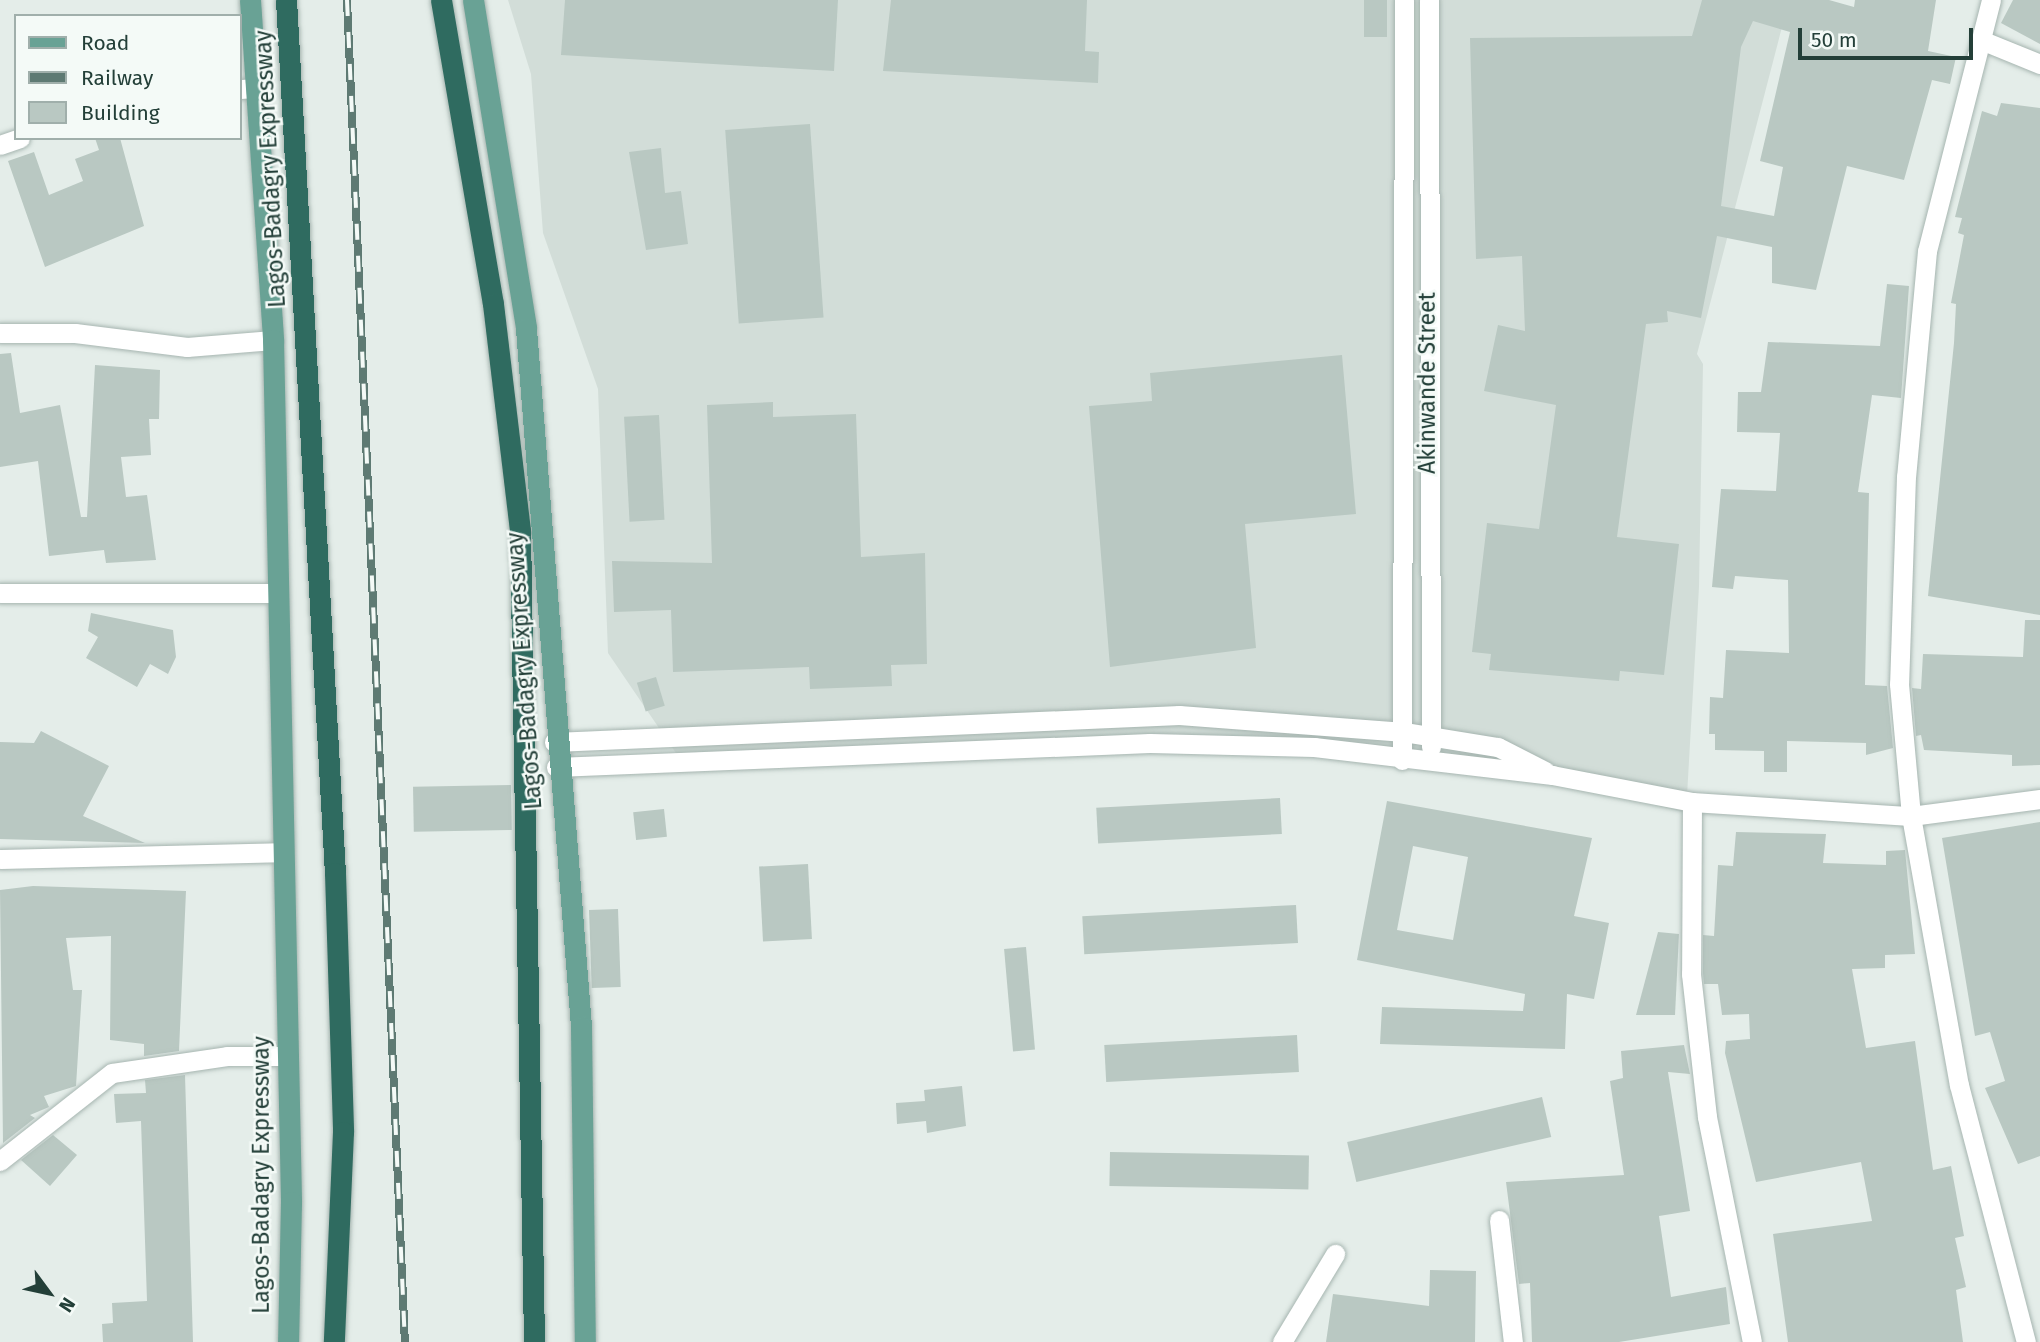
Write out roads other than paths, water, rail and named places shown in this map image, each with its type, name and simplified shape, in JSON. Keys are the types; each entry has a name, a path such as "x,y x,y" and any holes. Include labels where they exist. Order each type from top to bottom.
{"highway":[{"name":"Lagos-Badagry Expressway","path":"286,0 335,873 343,1132 334,1342"},
{"name":"Lagos-Badagry Expressway","path":"441,0 493,304 520,531 534,1342"}],"main road":[{"name":"Lagos-Badagry Expressway","path":"250,0 247,88 273,340 279,593 280,852 287,1056 288,1342"},
{"name":"Lagos-Badagry Expressway","path":"473,0 526,329 554,742 581,1027 585,1342"}],"street":[{"name":"Akinwande Street","path":"1402,760 1404,0"},
{"name":"Akinwande Street","path":"1429,0 1427,736 1436,765"},
{"path":"1991,0 1927,251 1906,476 1899,684 1911,816 1959,1086 2026,1342"},
{"path":"1981,40 2040,64"},
{"path":"0,333 75,333 187,347 273,340"},
{"path":"0,593 279,593"},
{"path":"554,742 1179,715 1404,732 1498,747 1552,775"},
{"path":"556,767 1150,743 1314,747 1436,765 1552,775 1692,802 1911,816 2040,799"},
{"path":"1692,802 1691,974 1704,1091 1752,1342"},
{"path":"0,859 280,852"},
{"path":"0,1161 112,1073 227,1056 287,1056"},
{"path":"1499,1220 1513,1342"},
{"path":"1282,1342 1335,1254"}],"railway":[{"path":"347,0 405,1342"}]}
